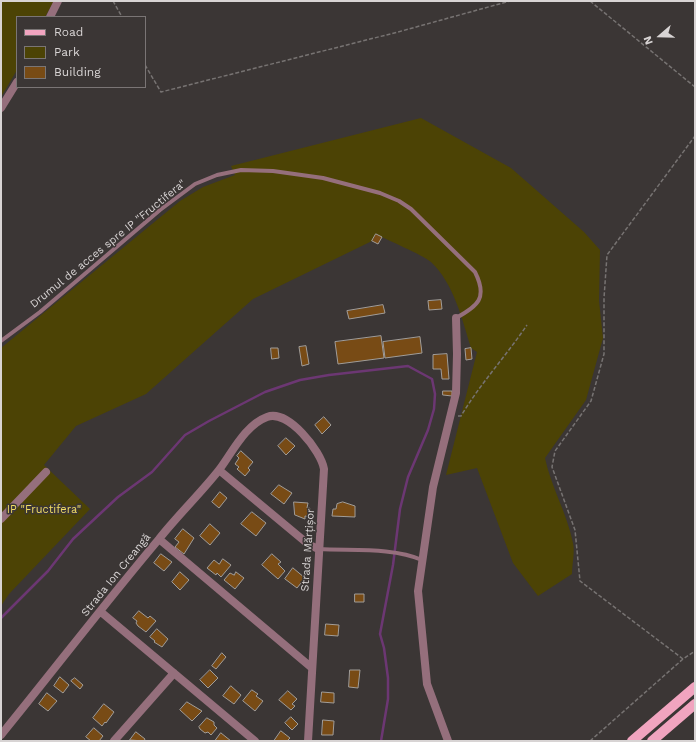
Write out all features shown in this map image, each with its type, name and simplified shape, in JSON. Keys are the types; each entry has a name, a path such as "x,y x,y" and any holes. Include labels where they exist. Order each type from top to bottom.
{"main road":[{"path":"632,741 695,687"},
{"path":"652,741 695,704"},
{"path":"654,722 663,731"}],"street":[{"path":"50,16 58,1"},
{"path":"1,108 16,84"},
{"path":"448,741 427,684 418,591 433,487 456,393 456,318"},
{"name":"Strada Mărțișor","path":"248,430 262,418 268,416 280,416 286,419 307,439 320,457 324,470 318,549 308,741"},
{"name":"Strada Ion Creangă","path":"1,735 159,539 219,470 248,430"},
{"path":"219,470 308,544 318,549"},
{"path":"1,519 46,472"},
{"path":"159,539 312,668"},
{"path":"101,612 255,741"},
{"path":"114,741 174,673"}],"lane":[{"name":"Drumul de acces spre IP \"Fructifera\"","path":"1,341 40,312 160,210 195,184 217,175 241,170 273,171 323,178 361,186 399,201 411,209 475,272 481,283 481,294 478,302 473,308 456,318"},
{"path":"318,549 385,551 403,554 423,560"}],"path":[{"path":"113,1 121,16"},
{"path":"146,67 161,92 390,34 510,1"},
{"path":"590,1 695,87"},
{"path":"683,659 580,581 575,530 552,467 555,451 592,401 604,354 604,298 607,255 695,136"},
{"path":"450,417 461,416 473,396 507,354 526,325"},
{"path":"590,741 683,659 695,651"}],"green space":[{"path":"1,1 54,1 46,16 16,16 16,72 1,97"},
{"name":"IP \"Fructifera\"","path":"421,118 511,168 584,232 600,250 599,301 603,338 586,400 545,458 551,479 567,521 574,547 572,574 538,596 513,563 477,468 446,475 477,352 471,348 456,302 446,281 439,271 431,262 413,251 376,234 372,241 253,299 146,394 76,426 44,465 90,509 9,594 1,606 1,348 180,201 203,187 235,175 231,166"}],"building":[{"path":"376,234 382,237 378,244 372,241"},
{"path":"441,300 442,309 429,310 428,301"},
{"path":"383,305 385,313 349,319 347,311"},
{"path":"381,336 384,358 338,364 335,342"},
{"path":"420,337 422,353 385,358 383,342"},
{"path":"306,346 309,364 302,366 299,347"},
{"path":"271,348 278,348 279,358 272,359"},
{"path":"471,348 472,359 466,360 465,349"},
{"path":"447,354 449,379 442,379 441,369 433,369 433,355"},
{"path":"443,391 452,391 452,396 443,395"},
{"path":"324,417 331,425 322,434 315,425"},
{"path":"286,438 295,446 286,455 278,446"},
{"path":"241,451 253,462 248,468 250,470 245,476 237,469 239,467 235,464 239,458 237,456"},
{"path":"279,485 292,493 284,504 271,494"},
{"path":"220,492 227,498 219,508 212,502"},
{"path":"294,502 308,503 307,508 310,508 310,517 305,516 305,519 295,515"},
{"path":"343,502 355,506 355,517 332,516 333,509 336,509 337,504"},
{"path":"252,512 266,523 256,536 241,524"},
{"path":"210,524 220,533 210,545 200,536"},
{"path":"183,529 194,538 184,554 175,547 179,542 175,539"},
{"path":"161,554 172,562 164,571 154,563"},
{"path":"272,554 281,562 278,564 285,571 278,579 262,565"},
{"path":"223,559 231,565 221,577 217,573 216,575 207,568 214,560 219,564"},
{"path":"293,568 305,578 297,588 285,579"},
{"path":"180,572 189,580 180,590 172,582"},
{"path":"236,572 244,578 235,589 224,580 230,573 234,575"},
{"path":"355,594 364,594 364,602 355,602"},
{"path":"139,611 148,618 150,616 156,621 146,632 138,626 136,623 137,621 133,618"},
{"path":"326,624 339,625 338,636 325,635"},
{"path":"157,629 168,639 162,647 154,642 155,641 150,637"},
{"path":"222,653 226,657 216,669 212,666"},
{"path":"210,670 218,678 208,688 200,680"},
{"path":"350,670 360,670 358,688 349,687"},
{"path":"60,677 69,685 63,693 54,686"},
{"path":"75,678 83,685 80,689 71,681"},
{"path":"231,686 241,695 234,704 223,696"},
{"path":"252,690 258,694 256,696 263,701 255,711 243,701"},
{"path":"288,691 297,699 292,704 295,706 291,710 279,700"},
{"path":"322,692 334,693 334,703 321,702"},
{"path":"47,693 57,701 48,711 39,704"},
{"path":"187,702 202,711 192,721 180,710"},
{"path":"104,704 114,712 102,726 93,718"},
{"path":"291,717 298,724 292,730 285,723"},
{"path":"207,718 214,722 214,725 217,728 211,735 208,732 205,733 199,727"},
{"path":"323,720 334,721 333,735 322,735"},
{"path":"94,728 103,736 99,741 91,741 86,737"},
{"path":"281,731 290,738 287,741 274,741"},
{"path":"136,732 145,739 144,741 130,740"},
{"path":"221,733 231,741 215,741"}],"waterway":[{"path":"1,618 48,571 73,539 118,497 152,472 185,435 265,392 300,380 329,375 408,366 432,379 435,394 434,409 428,430 408,477 400,509 393,565 380,634 384,648 388,678 388,699 381,741"}]}
